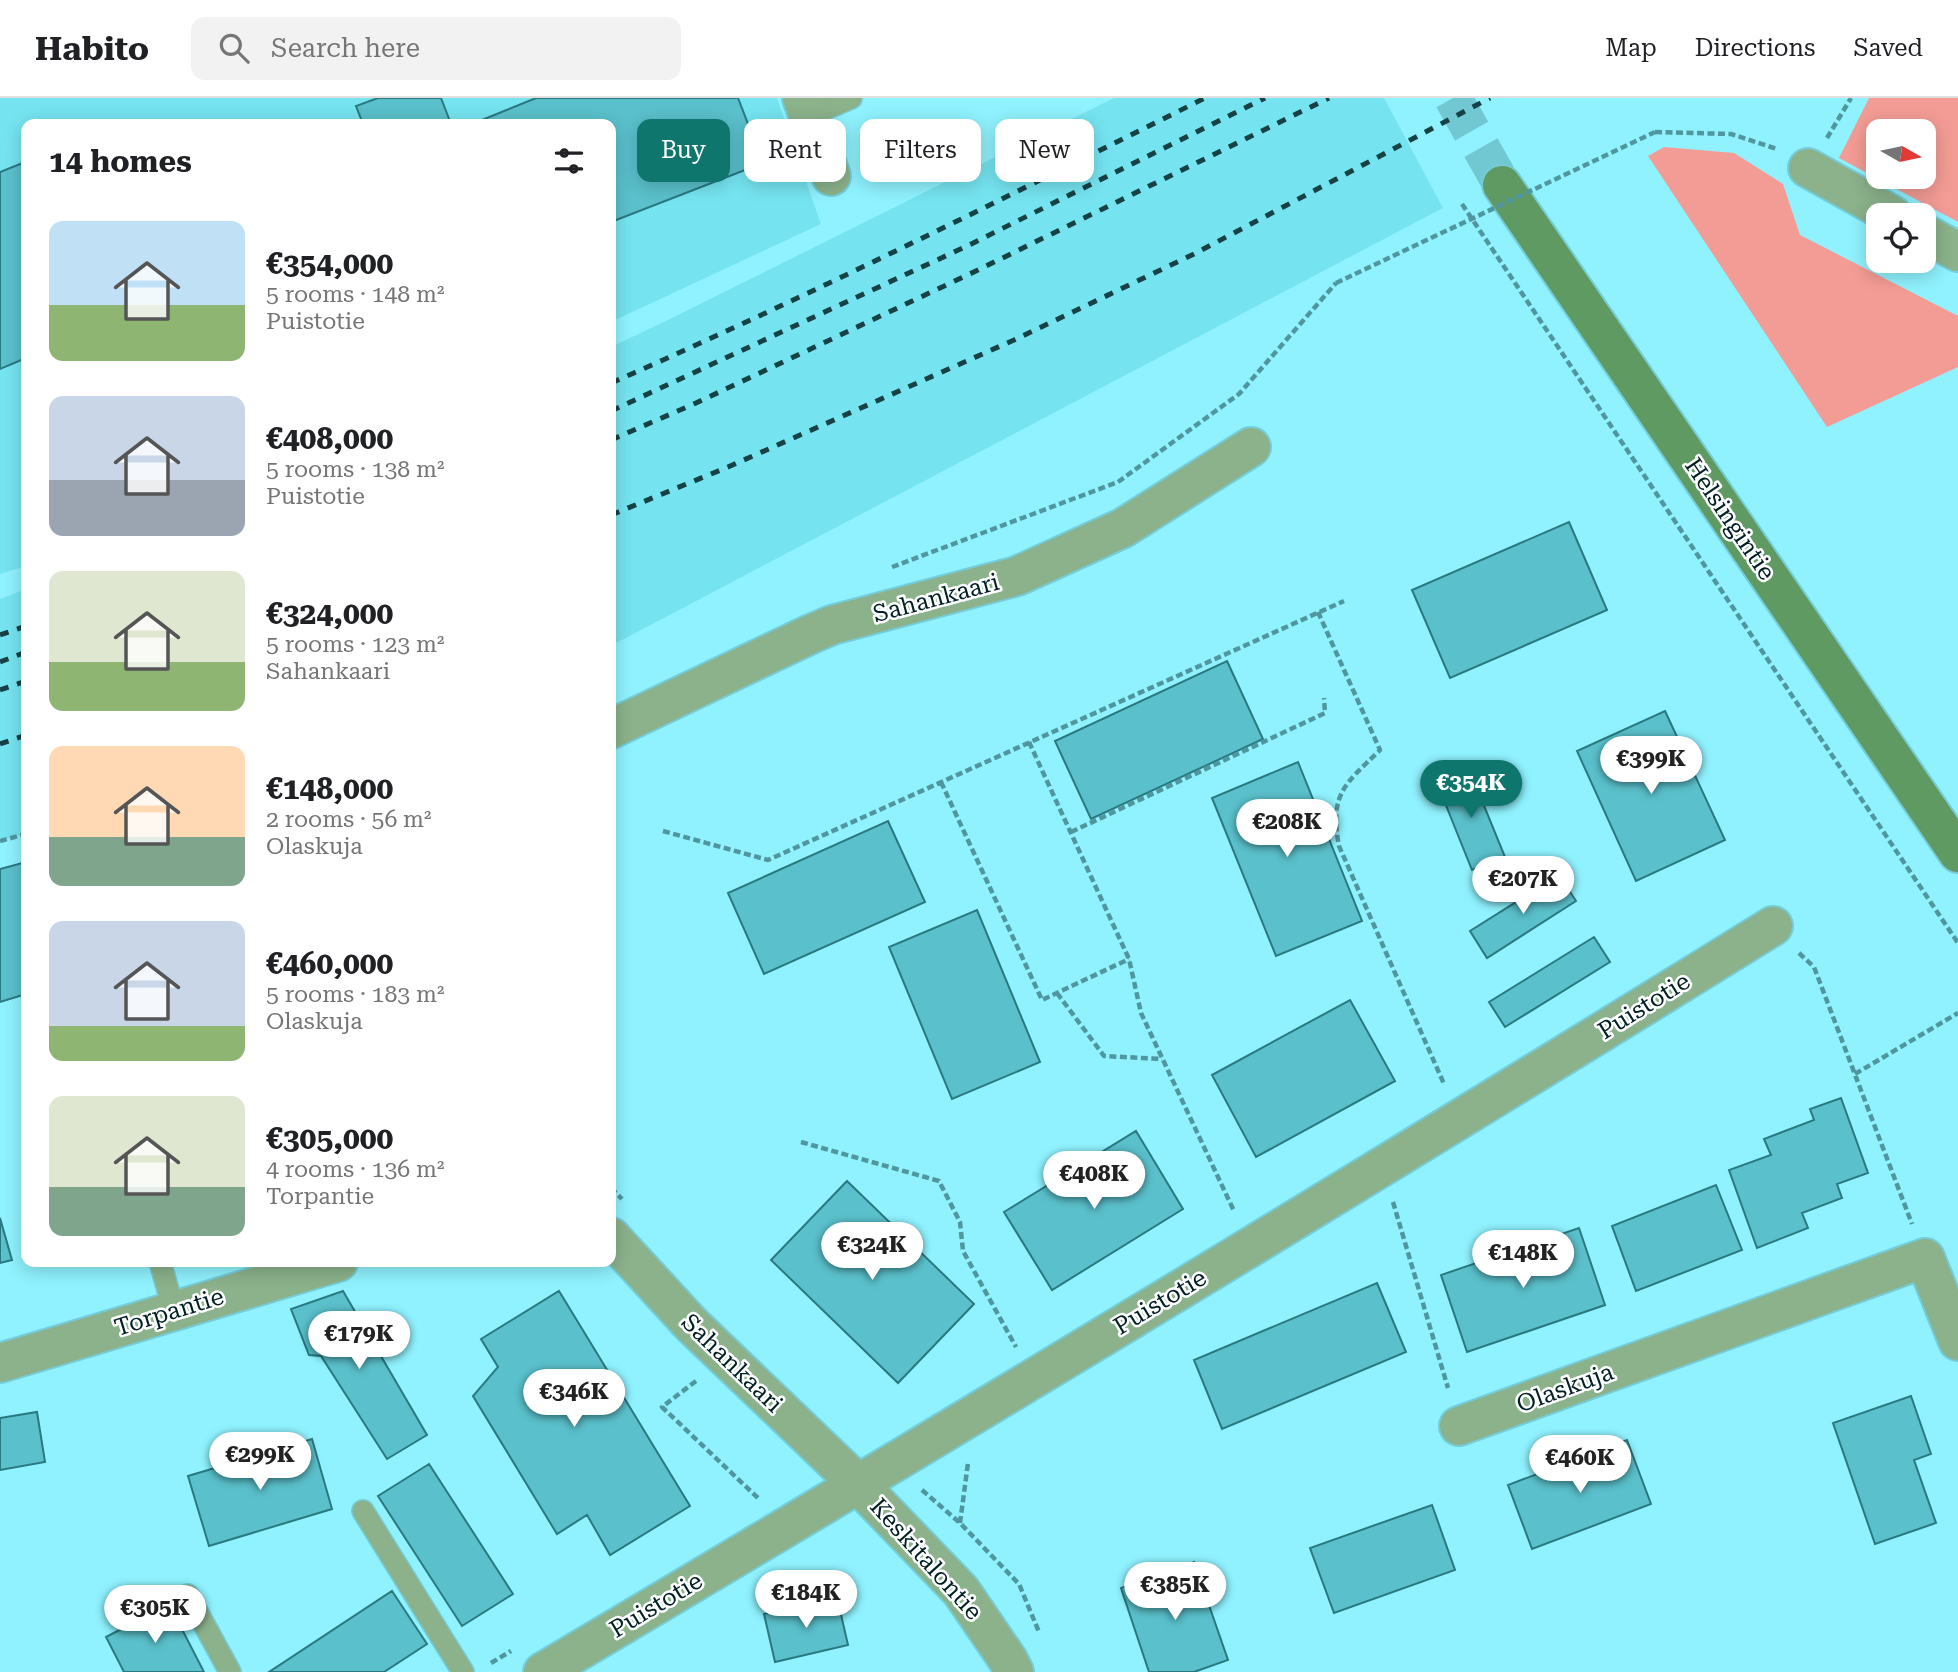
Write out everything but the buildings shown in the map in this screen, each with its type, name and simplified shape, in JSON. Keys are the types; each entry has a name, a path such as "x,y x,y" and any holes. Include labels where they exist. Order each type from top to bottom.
{"main road":[{"name":"Helsingintie","path":"1502,186 1958,853"}],"street":[{"path":"1808,168 1871,203"},
{"path":"1936,240 1958,252"},
{"name":"Sahankaari","path":"616,727 832,625 1017,576 1123,528 1251,447"},
{"name":"Puistotie","path":"544,1672 1383,1168 1773,926"},
{"name":"Sahankaari","path":"616,1242 691,1324 858,1484"},
{"path":"1925,1258 1958,1341"},
{"name":"Olaskuja","path":"1459,1426 1925,1258"},
{"name":"Torpantie","path":"0,1363 321,1267"},
{"name":"Keskitalontie","path":"858,1484 961,1591 1014,1672"}],"lane":[{"path":"806,107 851,98"},
{"path":"161,1267 174,1311"},
{"path":"363,1511 463,1672"},
{"path":"188,1595 230,1672"}],"path":[{"path":"887,568 1118,482 1239,394 1336,283 1655,132 1731,134 1775,147 1808,168"},
{"path":"1462,204 1958,943"},
{"path":"663,831 768,860 1344,601"},
{"path":"1318,612 1380,750 1354,775 1338,798 1335,824 1339,846 1460,1120"},
{"path":"1071,832 1325,713 1324,698"},
{"path":"1029,742 1129,960 1141,1013 1251,1247"},
{"path":"941,782 1042,1000 1129,960"},
{"path":"0,841 21,835"},
{"path":"1773,926 1814,967 1925,1258"},
{"path":"1057,993 1104,1056 1162,1059"},
{"path":"1855,1074 1958,1013"},
{"path":"802,1142 939,1181 960,1222 962,1251 1033,1378"},
{"path":"1383,1168 1459,1426"},
{"path":"703,1376 662,1407 759,1499 769,1494"},
{"path":"960,1523 975,1414"},
{"path":"489,1665 512,1650"}],"shaded area":[{"path":"0,98 777,98 784,119 744,119 744,182 806,182 821,224 616,320 616,119 21,119 21,568 0,574"},
{"path":"1114,98 1384,98 1443,208 616,643 616,345 945,182 981,182 981,164 995,157 995,182 1094,182 1094,119 1072,119"},
{"path":"1869,98 1958,98 1958,222 1936,210 1936,203 1923,203 1897,189 1936,189 1936,119 1866,119 1866,173 1839,158"},
{"path":"1664,147 1734,153 1783,184 1800,235 1866,269 1866,273 1874,273 1958,316 1958,367 1827,427 1648,156"},
{"path":"21,591 21,835 0,841 0,599"}],"tunnel":[{"path":"1453,98 1502,185"}],"railway":[{"path":"616,381 835,280 1205,98"},
{"path":"616,409 965,247 1265,98"},
{"path":"616,438 978,270 1329,98"},
{"path":"616,513 728,467 1014,340 1194,254 1490,98"},
{"path":"0,635 21,628"},
{"path":"0,662 21,654"},
{"path":"0,690 21,683"},
{"path":"0,744 21,737"}]}
